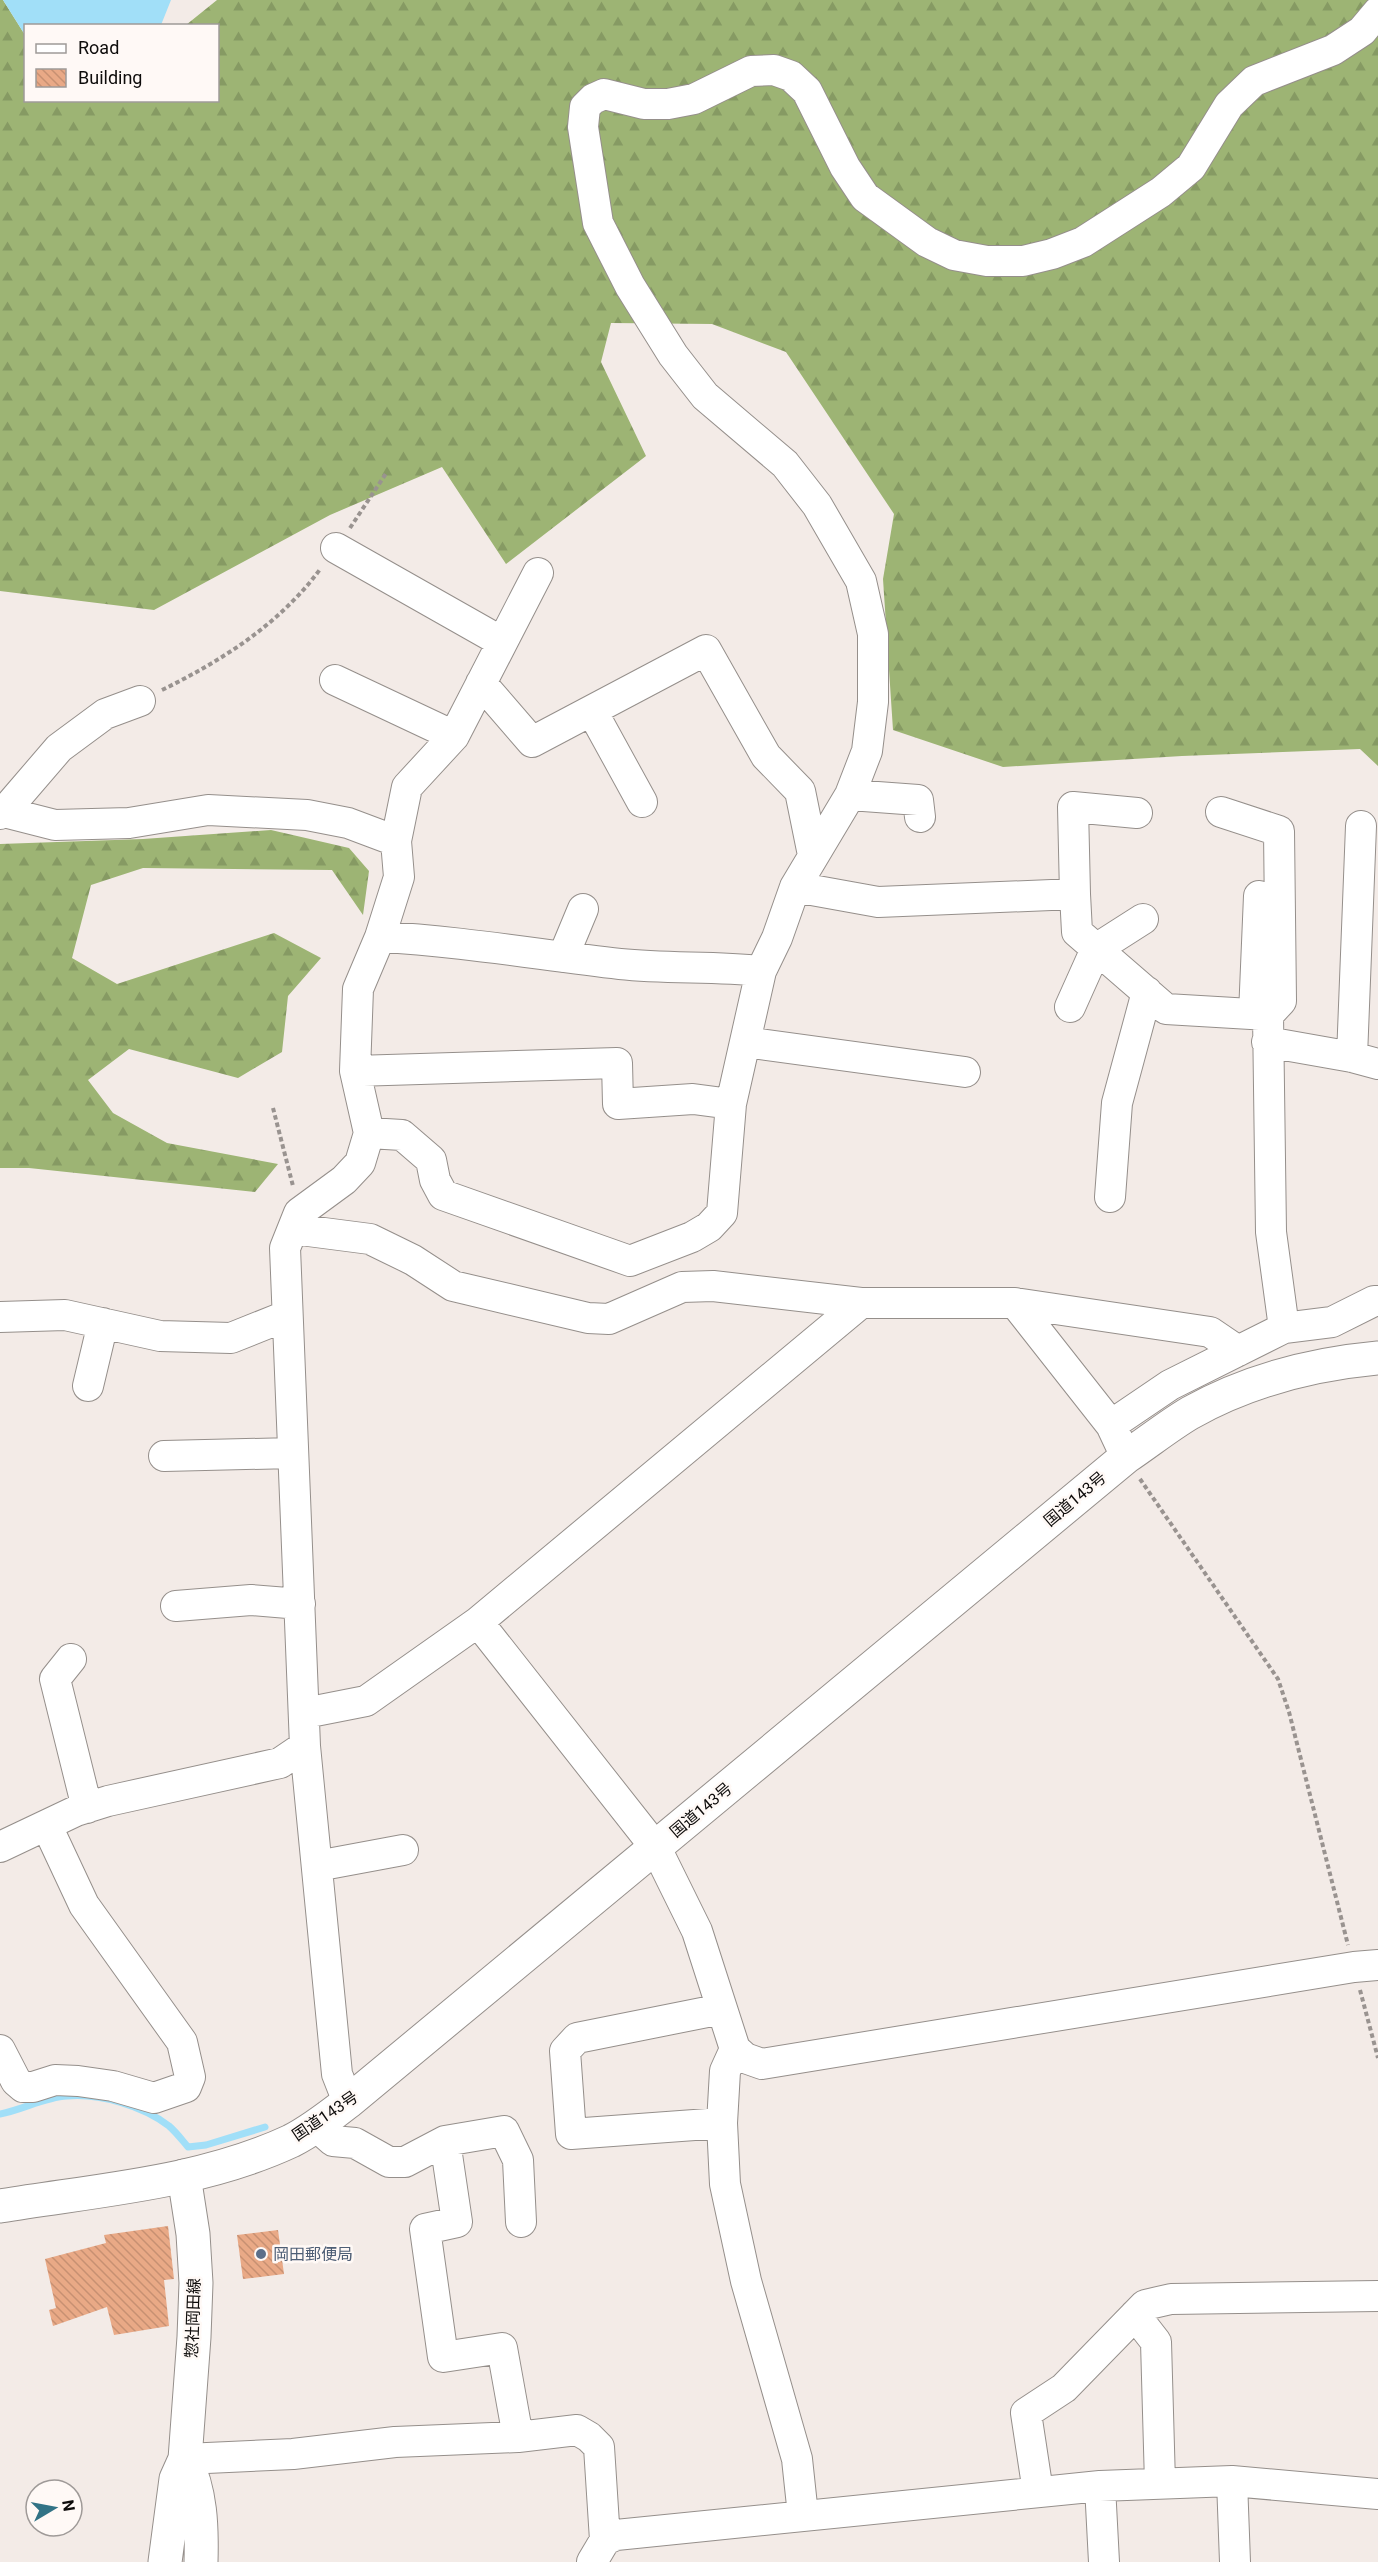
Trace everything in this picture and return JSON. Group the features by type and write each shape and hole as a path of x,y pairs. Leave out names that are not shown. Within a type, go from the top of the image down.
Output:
{"main road":[{"name":"国道143号","path":"0,2206 184,2176 232,2164 293,2140 316,2126 656,1848 1126,1457 1189,1414 1232,1392 1313,1368 1378,1358"},
{"name":"惣社岡田線","path":"165,2562 176,2479 185,2460 194,2337 196,2283 193,2234 184,2176"},
{"name":"惣社岡田線","path":"185,2460 193,2476 197,2494 201,2562"}],"street":[{"path":"369,1132 402,1135 431,1160 435,1180 443,1195 630,1261 692,1237 709,1227 722,1213 731,1104 761,971 777,938 795,887 850,795 867,751 873,702 873,634 861,581 840,542 811,497 784,464 705,396 673,354 630,286 598,223 583,127 585,107 593,99 604,94 644,104 668,105 694,99 752,71 774,70 791,76 807,91 845,167 865,197 927,242 954,255 987,261 1023,261 1052,254 1083,242 1161,192 1191,166 1229,105 1254,81 1333,50 1362,31 1378,12"},
{"path":"336,548 502,642"},
{"path":"348,2102 337,2074 305,1746 285,1248 296,1221 344,1180 360,1163 369,1132 354,1071 358,989 380,938 399,876 396,842 407,787 454,736 538,573"},
{"path":"481,683 532,742 706,650 766,756 800,791 813,855"},
{"path":"335,680 454,736"},
{"path":"140,701 105,714 60,748 2,813 55,825 129,823 208,810 308,815 348,823 396,842"},
{"path":"592,711 642,802"},
{"path":"850,795 918,800 920,817"},
{"path":"1137,813 1074,807 1077,932 1166,1009 1263,1024 1365,1061 1361,826"},
{"path":"1221,812 1279,831 1281,1001 1263,1024"},
{"path":"795,887 878,902 1075,894"},
{"path":"1259,896 1263,1024 1271,1148 1271,1232 1284,1328"},
{"path":"563,957 583,909"},
{"path":"1070,1006 1096,949 1143,919"},
{"path":"380,938 431,940 622,964 761,971"},
{"path":"1110,1197 1117,1103 1147,992"},
{"path":"745,1042 965,1072"},
{"path":"354,1071 617,1063 618,1104 693,1099 731,1104"},
{"path":"296,1221 370,1239 413,1260 453,1286 588,1318 609,1319 682,1287 712,1286 861,1303 1015,1303 1210,1332 1238,1351"},
{"path":"630,1261 638,1306"},
{"path":"1111,1425 1170,1385 1284,1328 1332,1322 1378,1301"},
{"path":"305,1713 366,1701 478,1622 861,1303"},
{"path":"1015,1303 1111,1425 1126,1457"},
{"path":"0,1317 65,1315 160,1336 231,1338 286,1316"},
{"path":"88,1386 103,1323"},
{"path":"164,1455 292,1453"},
{"path":"176,1606 251,1600 300,1604"},
{"path":"478,1622 656,1848 697,1931 735,2049 745,2058 762,2064 1366,1966"},
{"path":"71,1659 56,1679 87,1808"},
{"path":"0,1847 87,1808 280,1763 305,1746"},
{"path":"0,2050 16,2080 23,2087 33,2087 55,2080 78,2081 113,2086 154,2098 186,2087 190,2077 182,2042 84,1905 47,1826"},
{"path":"317,1866 403,1850"},
{"path":"722,2009 577,2038 565,2051 571,2134 722,2123"},
{"path":"735,2049 725,2071 722,2123 725,2184 746,2281 797,2459 803,2515"},
{"path":"316,2126 333,2141 355,2143 389,2162 405,2162 445,2140 504,2132 518,2160 522,2222"},
{"path":"445,2140 457,2222 425,2229 442,2357 502,2348 518,2437"},
{"path":"1038,2492 1026,2413 1064,2388 1145,2305 1171,2299 1378,2296"},
{"path":"1135,2315 1156,2342 1160,2483"},
{"path":"185,2460 293,2454 395,2442 518,2437 577,2430 590,2437 599,2447 598,2551"},
{"path":"598,2551 615,2535 1100,2486 1232,2481 1378,2494"},
{"path":"1232,2481 1235,2562"},
{"path":"1100,2486 1104,2562"}],"path":[{"path":"140,701 186,679 249,641"},
{"path":"273,1108 296,1221"},
{"path":"1126,1457 1278,1679 1366,1966 1378,2058"}],"green space":[{"path":"0,0 3,0 24,33 24,102 219,102 219,24 187,24 217,0 1378,0 1378,766 1360,749 1182,756 1003,767 893,730 883,579 894,514 786,352 712,324 611,323 601,362 646,456 506,564 442,467 330,515 154,610 0,591"},
{"path":"271,830 349,848 369,871 363,915 332,870 143,868 91,885 72,958 117,984 274,933 321,958 288,996 282,1052 238,1078 129,1049 88,1080 113,1113 167,1143 278,1164 255,1192 29,1168 0,1168 0,844 143,839"}],"water":[{"path":"3,0 171,0 161,24 24,24 24,33"}],"building":[{"path":"168,2226 174,2279 164,2280 169,2326 114,2335 107,2307 53,2326 49,2310 56,2308 45,2259 106,2243 104,2235"},
{"name":"岡田郵便局","path":"278,2230 284,2274 243,2279 237,2235"}],"waterway":[{"path":"0,2114 59,2097 80,2096 107,2099 121,2102 159,2119 172,2128 188,2147 206,2145 265,2127"}],"place":[{"name":"岡田郵便局","path":"261,2254"}]}
